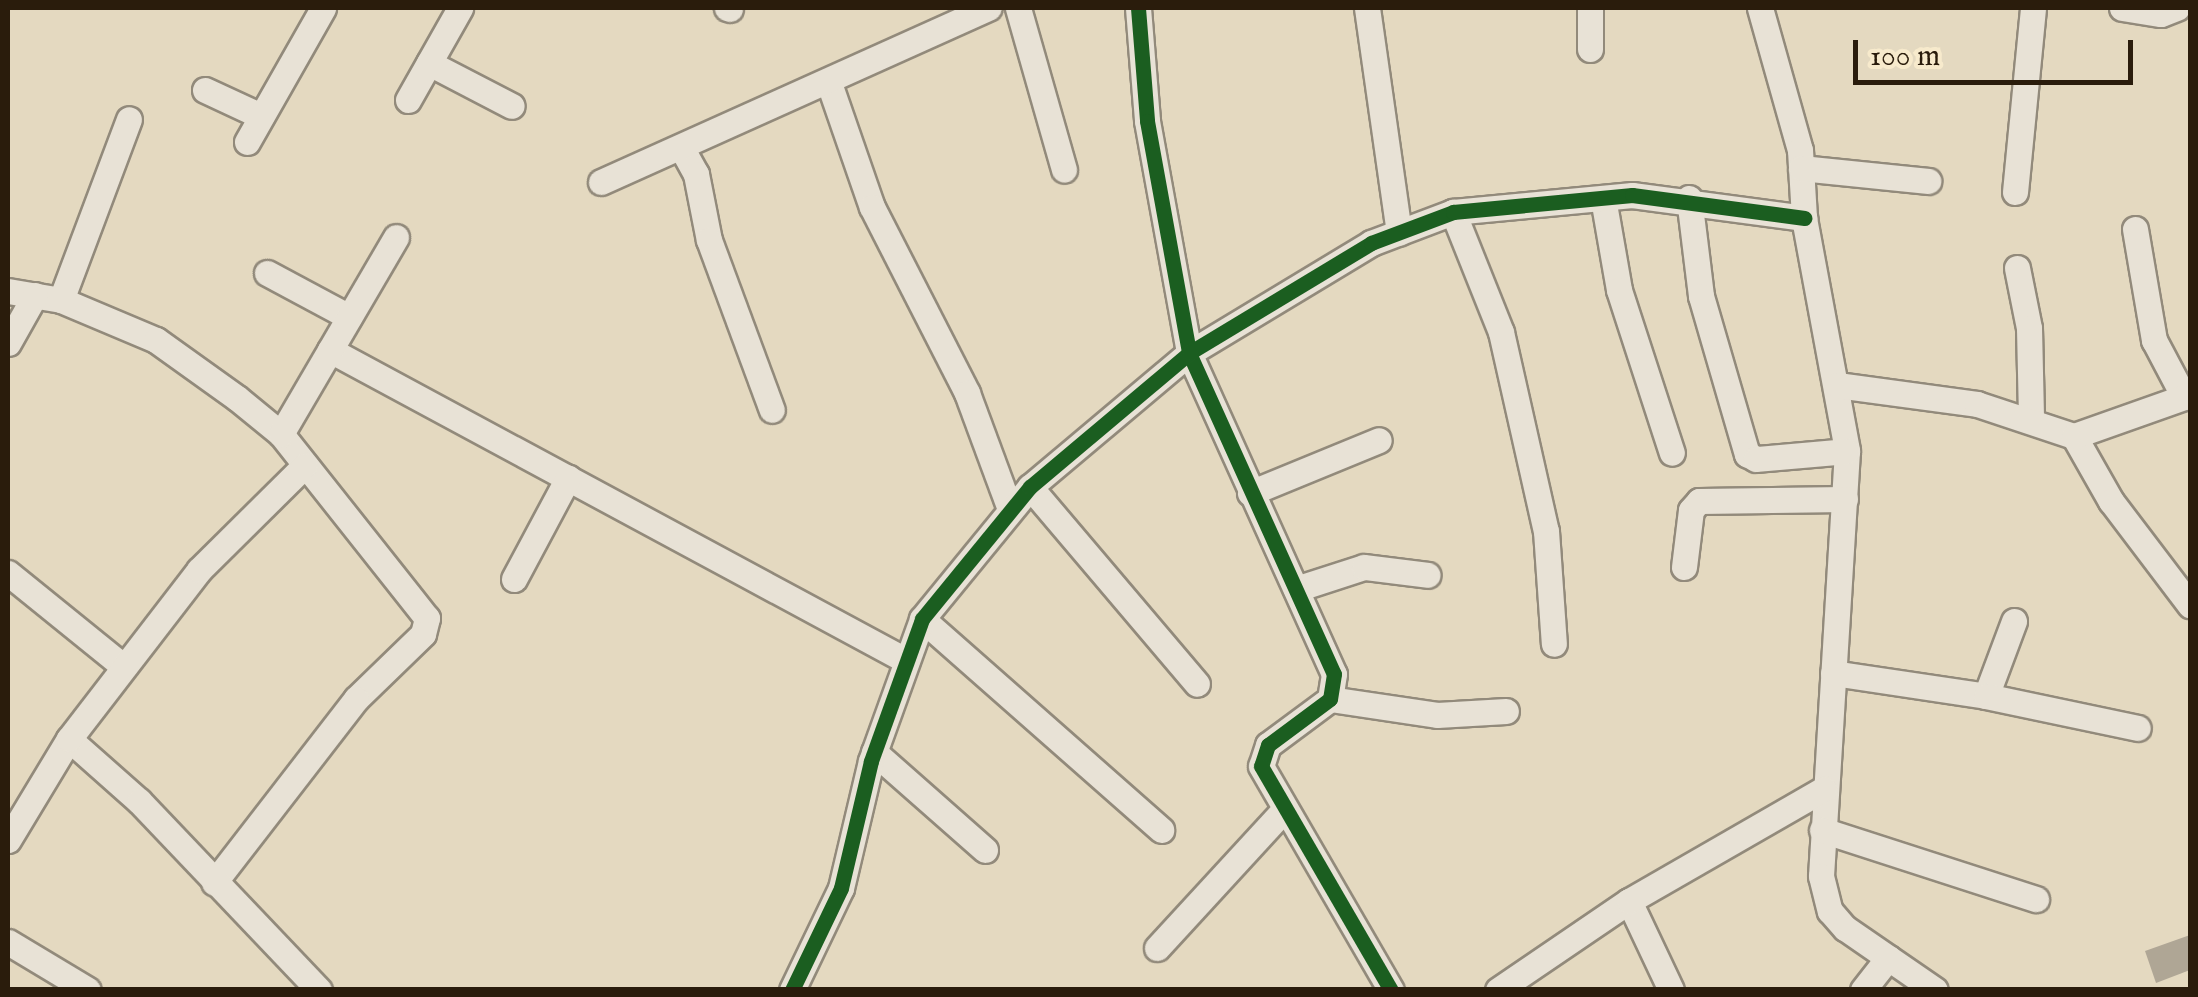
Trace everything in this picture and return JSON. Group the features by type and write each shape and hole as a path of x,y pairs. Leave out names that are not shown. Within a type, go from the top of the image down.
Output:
{"street":[{"path":"247,142 323,8"},
{"path":"408,100 460,8"},
{"path":"602,182 828,83 952,14 989,8"},
{"path":"1018,8 1064,170"},
{"path":"1138,8 1147,122 1189,353 1334,674 1330,699 1268,745 1261,758 1284,810 1390,990"},
{"path":"1367,8 1399,232"},
{"path":"1590,8 1590,49"},
{"path":"1760,8 1786,82 1801,168 1804,218 1847,451 1821,876 1830,912 1934,990"},
{"path":"2014,192 2033,8"},
{"path":"2122,8 2161,14 2177,8"},
{"path":"429,63 512,106"},
{"path":"828,83 872,207 966,393 1010,509"},
{"path":"205,90 261,116"},
{"path":"61,300 129,120"},
{"path":"681,147 696,174 709,240 772,410"},
{"path":"1801,168 1928,180"},
{"path":"799,987 841,888 874,752 922,619 1030,487 1189,353 1399,232 1453,212 1603,198 1689,198 1804,218"},
{"path":"1603,198 1619,290 1672,453"},
{"path":"1689,198 1701,296 1747,454 1847,451"},
{"path":"1453,212 1505,350 1546,532 1554,644"},
{"path":"2074,436 2187,396 2154,340 2135,230"},
{"path":"281,434 396,237"},
{"path":"2017,268 2029,328 2031,418"},
{"path":"267,273 349,317"},
{"path":"8,291 61,300 156,340 281,434 414,599 426,625 356,699 214,883"},
{"path":"8,343 35,296"},
{"path":"330,350 907,661"},
{"path":"1837,384 2031,418 2074,436 2111,501 2190,605"},
{"path":"1250,494 1379,440"},
{"path":"8,840 69,739 199,570 306,465"},
{"path":"514,580 568,478"},
{"path":"1030,487 1196,684"},
{"path":"1684,566 1691,510 1699,501 1845,499"},
{"path":"1296,590 1364,567 1428,576"},
{"path":"8,572 124,667"},
{"path":"922,619 1161,830"},
{"path":"1986,696 2014,621"},
{"path":"1834,673 1986,696 2138,728"},
{"path":"1330,699 1437,716 1506,711"},
{"path":"69,739 139,801 319,990"},
{"path":"874,752 985,850"},
{"path":"1498,990 1629,901 1824,789"},
{"path":"1157,948 1284,810"},
{"path":"1822,830 2036,898"},
{"path":"1629,901 1671,990"},
{"path":"8,942 88,990"},
{"path":"1863,990 1888,958"}],"building":[{"path":"2190,935 2190,970 2156,983 2145,951"}],"cycle path":[{"path":"1138,8 1147,121 1189,353 1334,674 1330,699 1268,745 1261,766 1391,990"},
{"path":"792,990 841,888 871,761 922,619 1030,487 1189,353 1371,243 1453,212 1632,195 1804,218"}]}
